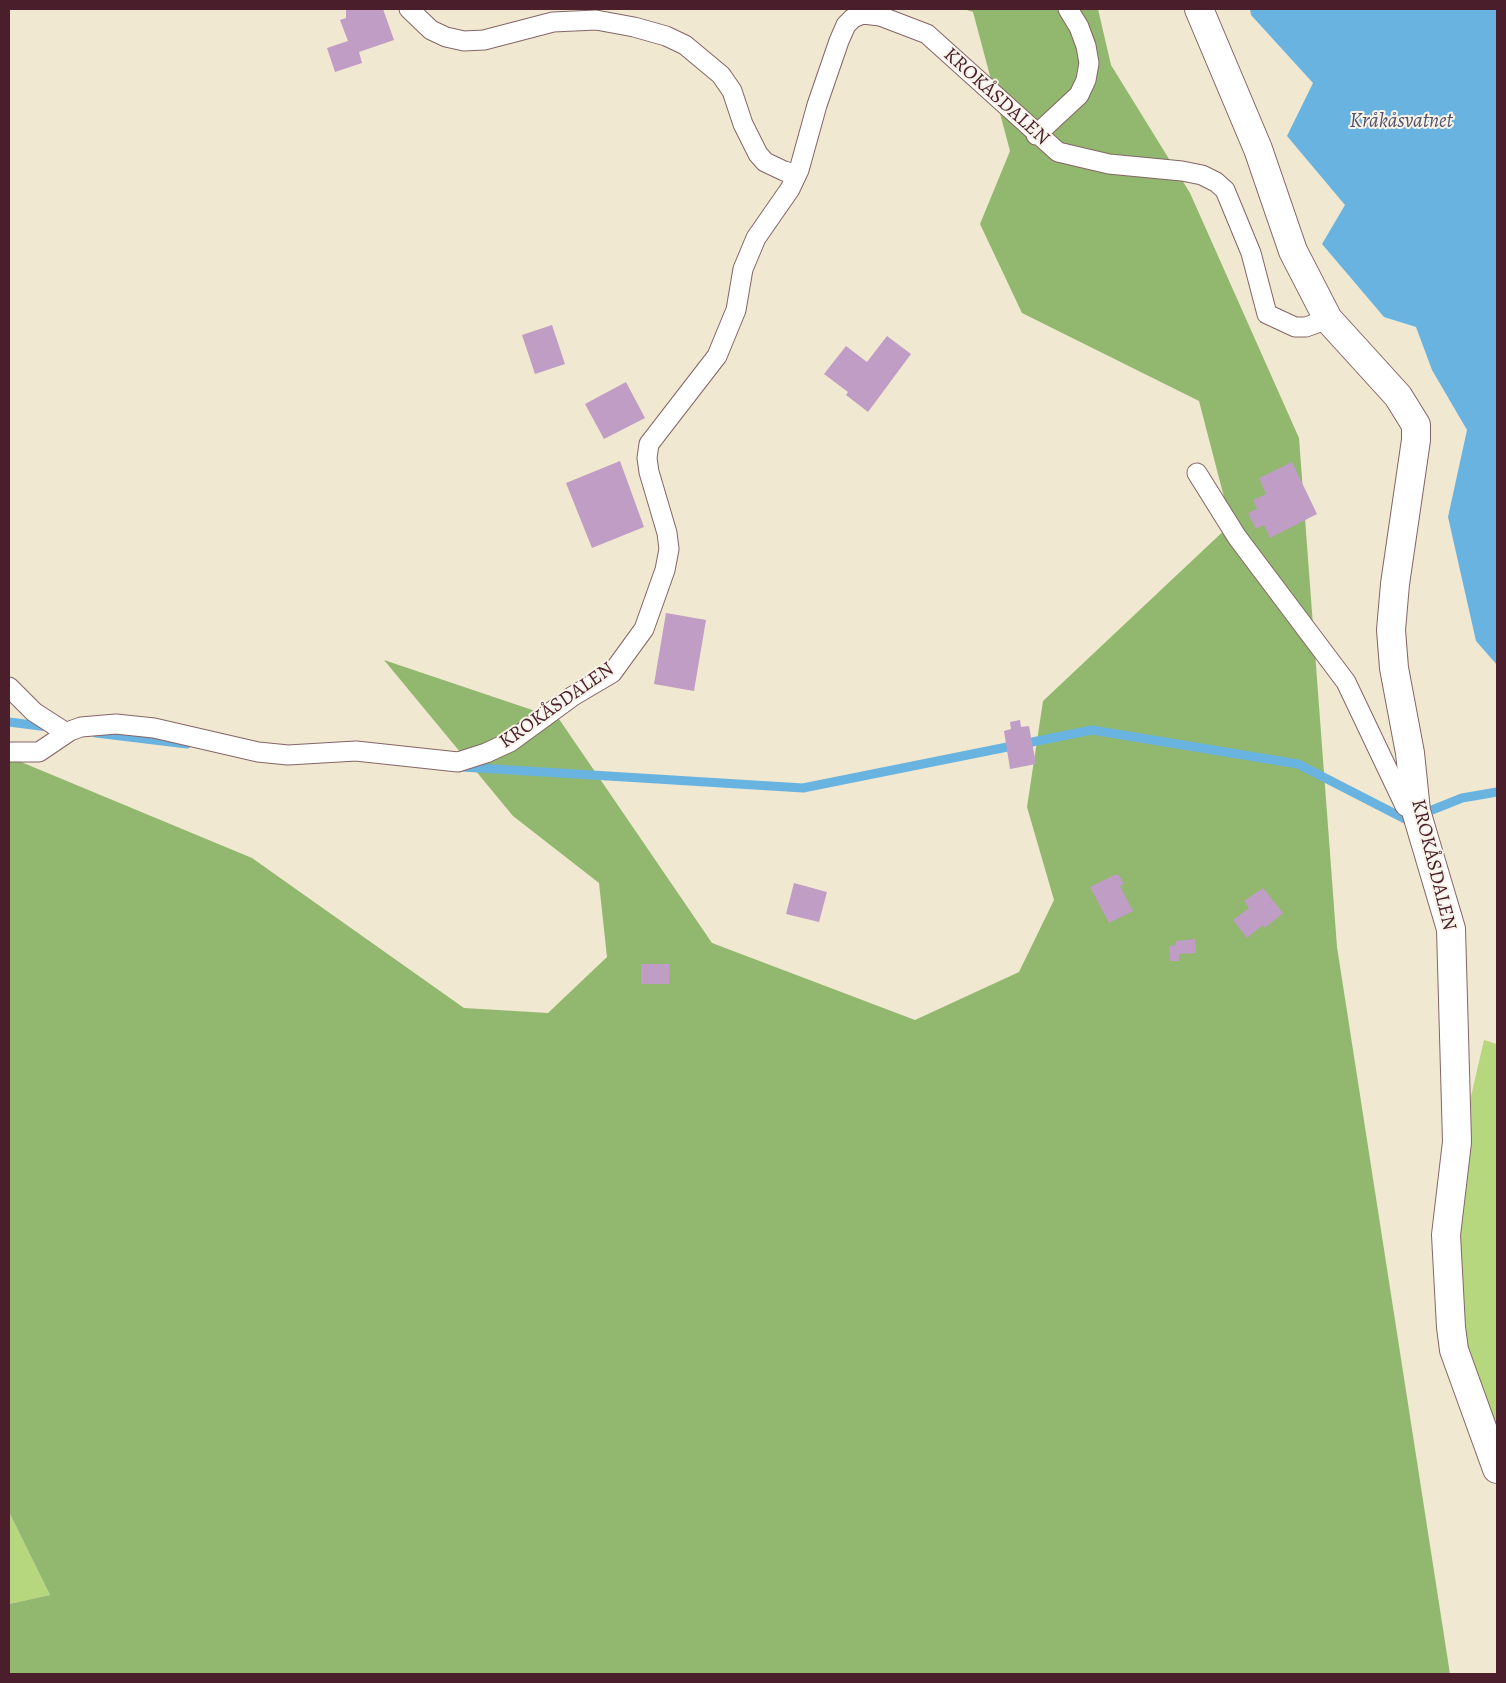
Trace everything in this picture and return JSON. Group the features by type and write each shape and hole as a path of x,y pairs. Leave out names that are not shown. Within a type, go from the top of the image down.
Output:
{"street":[{"name":"KROKÅSDALEN","path":"1200,9 1258,149 1293,251 1328,319 1398,396 1416,426 1416,440 1395,584 1391,630 1394,668 1410,753 1416,811 1451,929 1457,1142 1446,1235 1451,1327 1454,1350 1497,1469"}],"lane":[{"path":"409,9 431,30 446,37 464,41 484,40 553,22 596,20 634,27 666,36 685,45 721,75 732,91 743,124 758,154 765,162 784,172 791,173 799,170"},
{"path":"1036,135 1078,95 1086,80 1089,63 1086,46 1079,27 1068,9"},
{"name":"KROKÅSDALEN","path":"9,752 39,752 70,731 80,727 116,724 154,728 258,752 288,755 356,751 458,762 486,753 510,742 573,696 612,674 644,630 665,570 669,550 667,532 649,472 647,458 649,444 717,356 736,310 743,269 756,238 790,189 799,170 839,41 846,25 853,18 862,14 880,16 927,34 972,73 1036,135 1058,152 1109,164 1182,171 1216,182 1225,190 1251,253 1267,314 1295,327 1306,327 1328,319"},
{"path":"1197,473 1237,537 1346,682 1405,806 1416,811"},
{"path":"9,687 34,712 65,732 70,731"}],"green space":[{"path":"964,9 1098,9 1111,65 1190,193 1299,438 1337,947 1450,1674 9,1674 9,1604 50,1595 9,1512 9,757 252,858 464,1008 548,1013 607,957 599,883 513,816 384,660 559,719 712,943 915,1020 1019,972 1054,900 1027,807 1043,701 1231,524 1199,401 1022,313 980,224 1010,151 973,12"},
{"path":"1484,1040 1497,1044 1497,1430 1478,1403 1440,1230"},
{"path":"9,1512 50,1595 9,1604"}],"water":[{"name":"Kråkåsvatnet","path":"1250,9 1497,9 1497,665 1476,641 1448,517 1467,430 1432,370 1416,327 1384,317 1322,244 1345,205 1287,136 1313,83 1251,15"}],"building":[{"path":"346,9 383,9 394,40 359,52 362,63 335,72 327,48 348,41 340,20 346,18"},
{"path":"552,325 565,364 535,374 522,335"},
{"path":"887,336 911,354 868,412 846,395 848,392 824,374 846,346 867,362"},
{"path":"626,382 645,418 604,439 585,404"},
{"path":"620,461 644,527 592,548 566,483"},
{"path":"1292,462 1317,514 1270,538 1264,525 1256,529 1248,513 1257,509 1253,500 1266,494 1259,478"},
{"path":"666,613 706,620 694,691 654,684"},
{"path":"1020,720 1021,727 1029,726 1036,764 1010,769 1004,731 1011,729 1010,722"},
{"path":"1114,875 1119,875 1124,884 1120,886 1133,911 1109,923 1090,887"},
{"path":"794,883 827,892 819,922 786,914"},
{"path":"1263,888 1283,913 1265,928 1263,925 1247,938 1233,920 1249,908 1244,901"},
{"path":"1195,939 1196,953 1179,954 1179,961 1170,961 1169,946 1176,945 1176,941"},
{"path":"641,964 670,964 669,984 641,984"}],"waterway":[{"path":"9,722 48,727"},
{"path":"462,767 803,788 1092,730 1298,764 1407,820 1462,798 1497,792"},
{"path":"96,733 187,744"}]}
